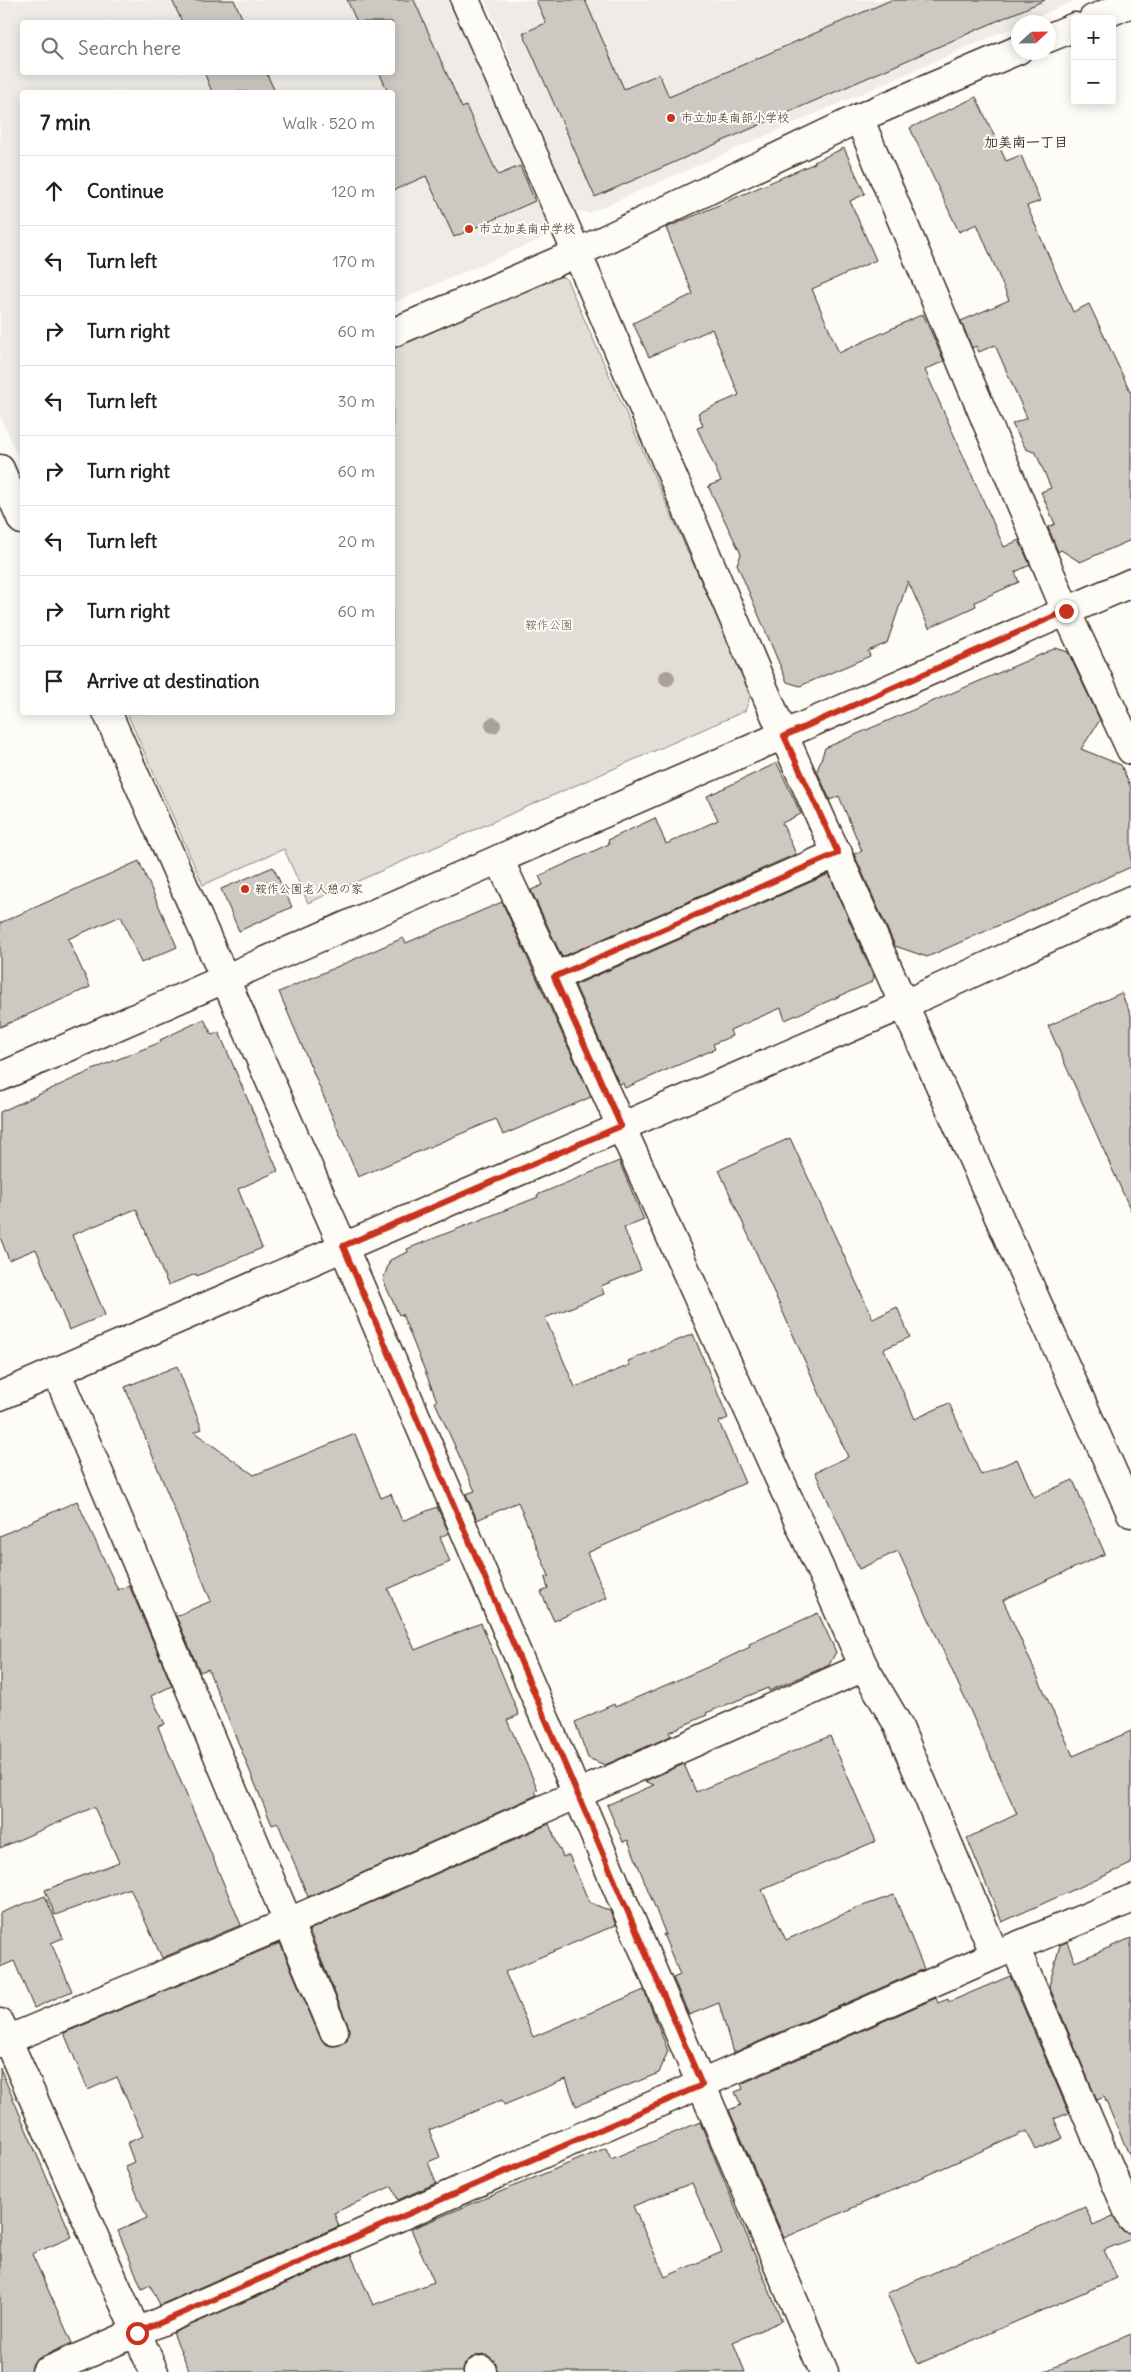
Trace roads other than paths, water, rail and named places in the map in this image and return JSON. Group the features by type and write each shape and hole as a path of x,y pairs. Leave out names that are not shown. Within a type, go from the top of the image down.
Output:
{"street":[{"path":"465,0 577,253 784,736 838,853 1131,1513"},
{"path":"1102,15 1131,3"},
{"path":"1056,35 1071,29"},
{"path":"395,331 577,253 859,118 1011,53"},
{"path":"859,118 1066,611 1131,750"},
{"path":"0,469 14,502"},
{"path":"0,1077 1131,583"},
{"path":"108,715 343,1246 824,2372"},
{"path":"554,977 838,853"},
{"path":"499,859 554,977 864,1667 896,1723 1131,2218"},
{"path":"0,1396 905,1004 1131,900"},
{"path":"56,1371 334,2031"},
{"path":"154,2372 2,2035 288,1923 578,1796 864,1667"},
{"path":"46,2372 1005,1951 1131,1899"}],"place":[{"name":"市立加美南部小学校","path":"671,118"},
{"name":"市立加美南中学校","path":"469,229"},
{"name":"鞍作公園老人憩の家","path":"245,889"}],"district":[{"name":"加美南一丁目","path":"1026,142"}],"park label":[{"name":"鞍作公園","path":"549,625"}]}
